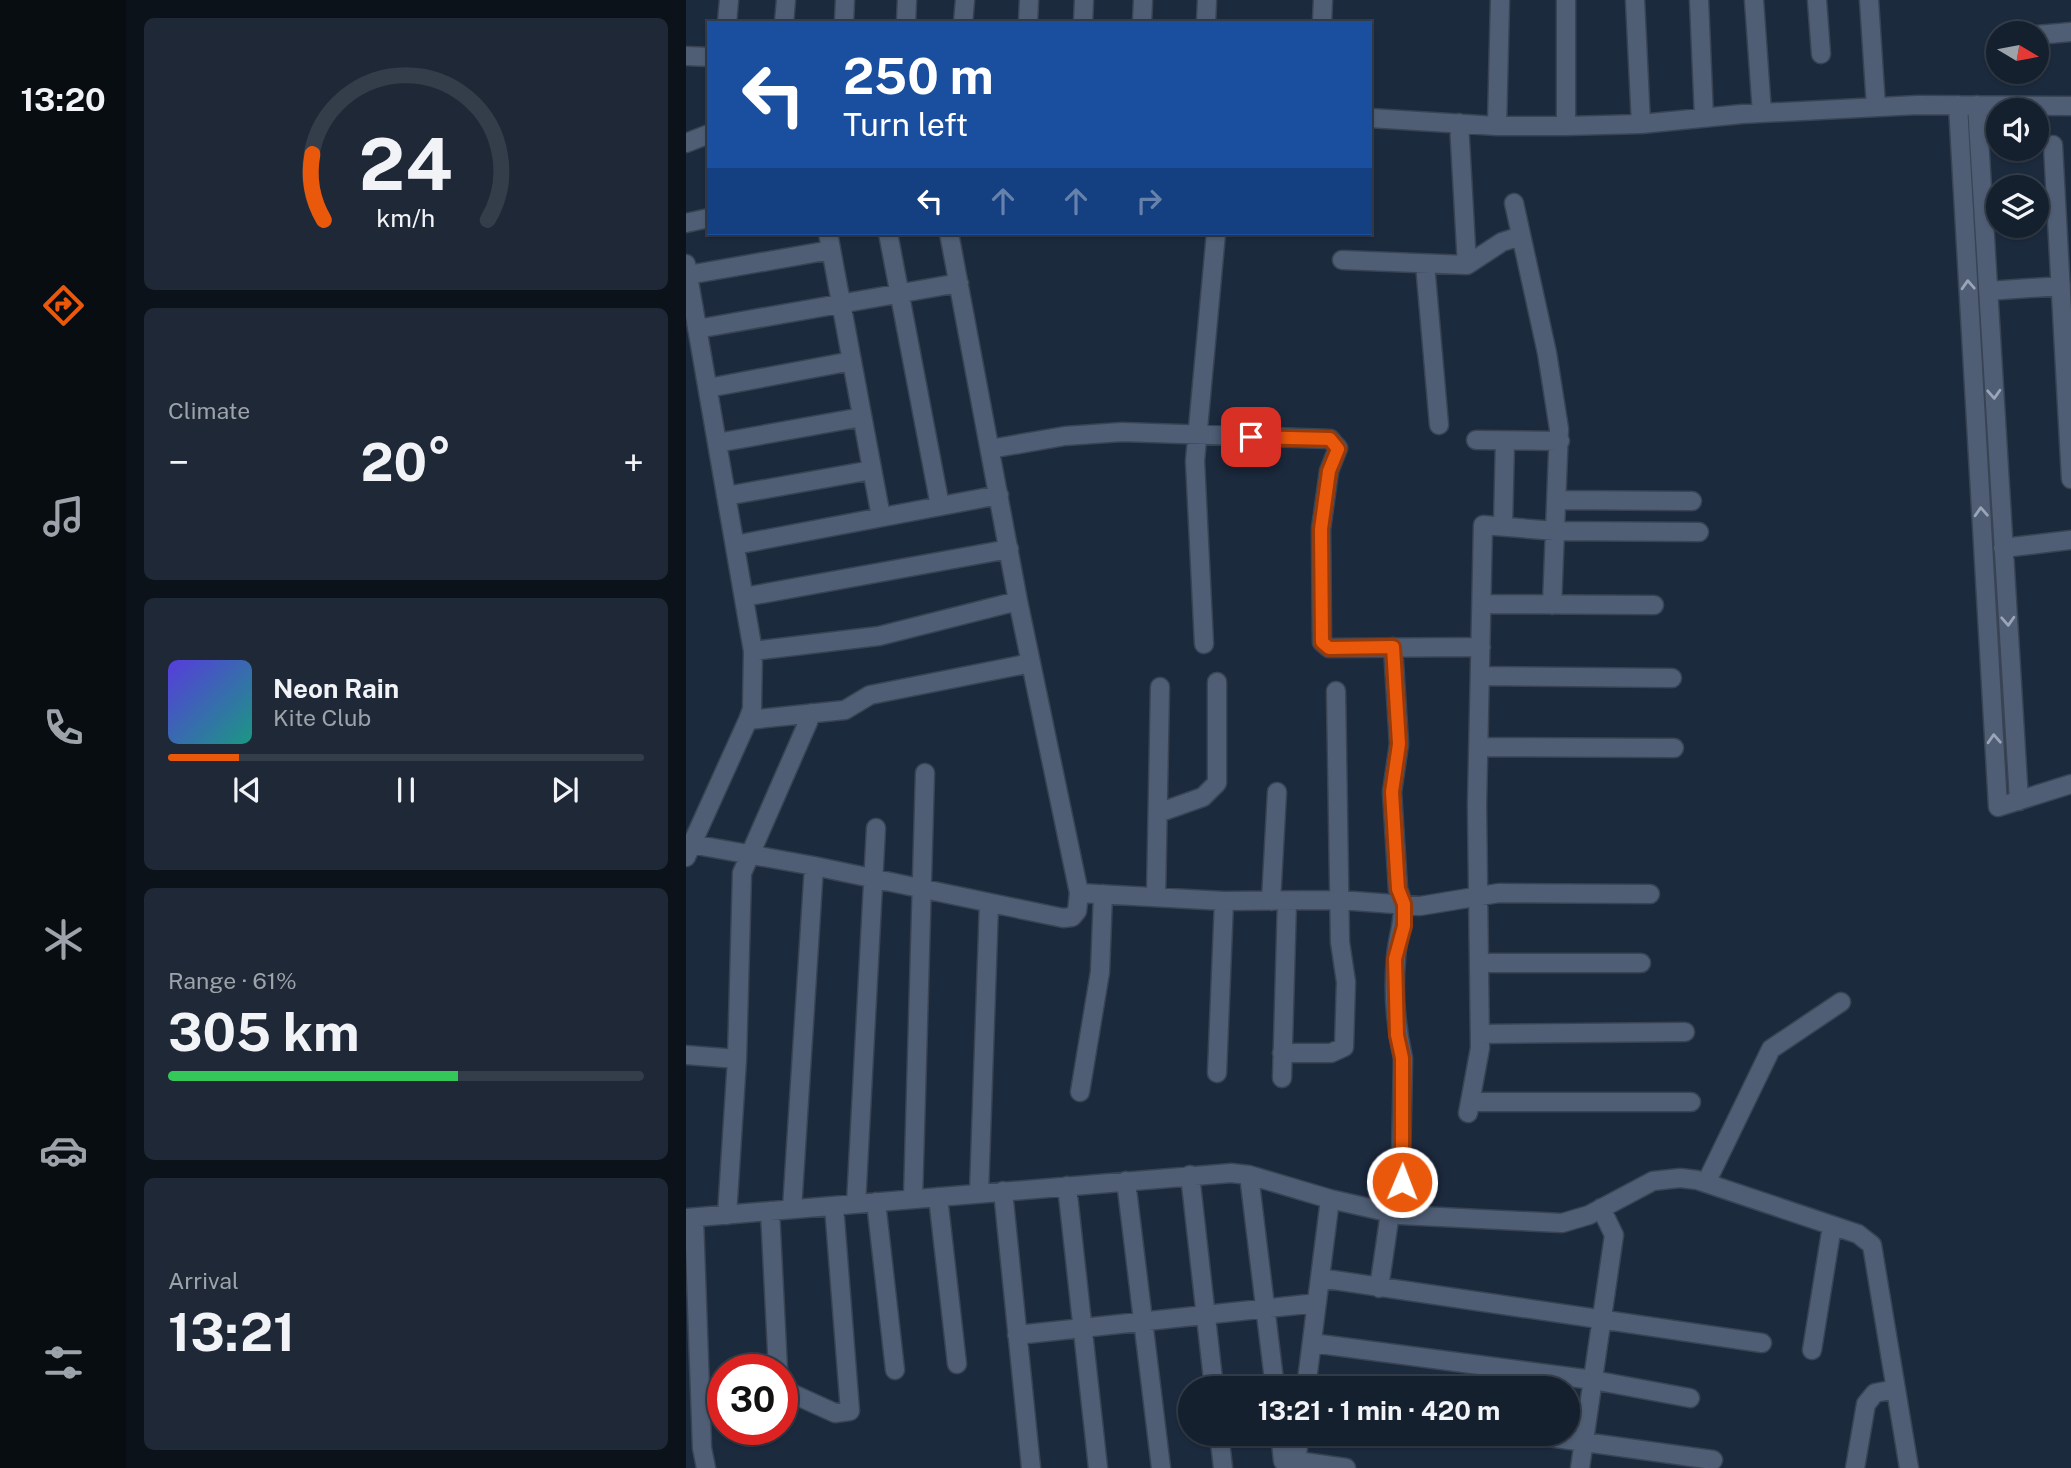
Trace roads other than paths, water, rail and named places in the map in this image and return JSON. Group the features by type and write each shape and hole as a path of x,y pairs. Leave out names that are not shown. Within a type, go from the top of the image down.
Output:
{"street":[{"path":"727,21 729,0"},
{"path":"784,21 786,0"},
{"path":"844,21 845,0"},
{"path":"906,21 907,0"},
{"path":"963,21 965,0"},
{"path":"1028,21 1029,0"},
{"path":"1083,21 1084,0"},
{"path":"1142,21 1143,0"},
{"path":"1206,21 1207,0"},
{"path":"1322,21 1323,0"},
{"path":"1497,126 1500,0"},
{"path":"1566,0 1566,126"},
{"path":"1635,0 1641,124"},
{"path":"1699,0 1704,118"},
{"path":"1755,0 1762,113"},
{"path":"1818,0 1821,54"},
{"path":"1869,0 1876,107"},
{"path":"2049,34 2071,32"},
{"path":"686,56 707,57"},
{"path":"1958,105 1998,807 2071,784"},
{"path":"1977,105 2018,801"},
{"path":"1372,117 1497,126 1566,126 1641,124 1762,113 1876,107 2071,106"},
{"path":"1459,123 1467,265"},
{"path":"686,143 707,135"},
{"path":"2053,145 2063,190 2071,479"},
{"path":"1514,203 1547,353 1560,442 1552,605"},
{"path":"686,223 707,218"},
{"path":"888,235 940,506"},
{"path":"881,517 829,241 687,269 753,652 752,709 687,848 750,854 1063,918 1072,917 1077,911 1079,893 1018,601 949,235"},
{"path":"1204,644 1195,461 1216,235"},
{"path":"1342,260 1467,265 1509,238 1521,236"},
{"path":"1425,264 1439,425"},
{"path":"1988,291 2064,275"},
{"path":"697,329 959,283"},
{"path":"1973,361 1992,360"},
{"path":"708,388 852,361"},
{"path":"717,443 862,417"},
{"path":"989,449 1091,434 1330,439 1338,449 1329,471 1321,529 1322,642 1329,648 1481,647"},
{"path":"1476,440 1560,442"},
{"path":"1503,526 1506,441"},
{"path":"726,496 872,470"},
{"path":"735,545 999,495"},
{"path":"1557,500 1692,501"},
{"path":"1691,1102 1469,1107 1480,1034 1479,747 1483,525 1555,531 1699,531"},
{"path":"2004,548 2071,540"},
{"path":"744,597 1009,549"},
{"path":"1985,569 2004,566"},
{"path":"753,652 879,636 1018,601"},
{"path":"1482,604 1654,605"},
{"path":"1379,1288 1395,1214 1402,1058 1397,1035 1395,959 1404,926 1404,904 1398,889 1392,792 1399,744 1393,647"},
{"path":"748,719 845,710 870,695 1031,663"},
{"path":"1480,676 1672,678"},
{"path":"1158,813 1203,797 1217,783 1217,681"},
{"path":"1156,897 1160,687"},
{"path":"1282,1053 1331,1053 1340,1052 1344,1047 1346,982 1340,942 1336,691"},
{"path":"727,1215 737,1059 742,873 812,713"},
{"path":"1479,747 1674,748"},
{"path":"913,1199 924,889 925,773"},
{"path":"1277,792 1282,1078"},
{"path":"856,1204 876,828"},
{"path":"792,1209 814,866"},
{"path":"1079,893 1224,901 1340,900 1433,905 1499,892 1650,894"},
{"path":"1080,1092 1100,972 1103,894"},
{"path":"1217,1073 1224,901"},
{"path":"979,1193 989,903"},
{"path":"1479,963 1641,963"},
{"path":"1706,1183 1771,1049 1841,1002"},
{"path":"1480,1034 1685,1032"},
{"path":"686,1055 737,1059"},
{"path":"1190,1175 1213,1376"},
{"path":"706,1468 694,1448 701,1401 693,1371 690,1218 1190,1175 1249,1175 1330,1199 1395,1214 1562,1223 1574,1222 1653,1181 1680,1178 1706,1183 1866,1237 1872,1245 1909,1468"},
{"path":"1249,1175 1274,1376"},
{"path":"1126,1181 1161,1468"},
{"path":"1067,1186 1098,1468"},
{"path":"1003,1191 1031,1468"},
{"path":"938,1197 957,1364"},
{"path":"1307,1376 1330,1199"},
{"path":"876,1202 895,1370"},
{"path":"798,1396 835,1413 850,1411 834,1206"},
{"path":"1580,1468 1614,1236 1601,1209"},
{"path":"770,1211 777,1354"},
{"path":"1812,1350 1832,1226"},
{"path":"1320,1278 1762,1343"},
{"path":"1017,1335 1317,1303"},
{"path":"1311,1343 1592,1380 1690,1398"},
{"path":"1855,1468 1866,1404 1875,1393 1896,1389"},
{"path":"701,1401 707,1400"},
{"path":"1580,1441 1713,1460"},
{"path":"1220,1446 1223,1468"},
{"path":"1281,1446 1283,1461 1294,1466 1346,1468"},
{"path":"1294,1466 1298,1446"}]}
